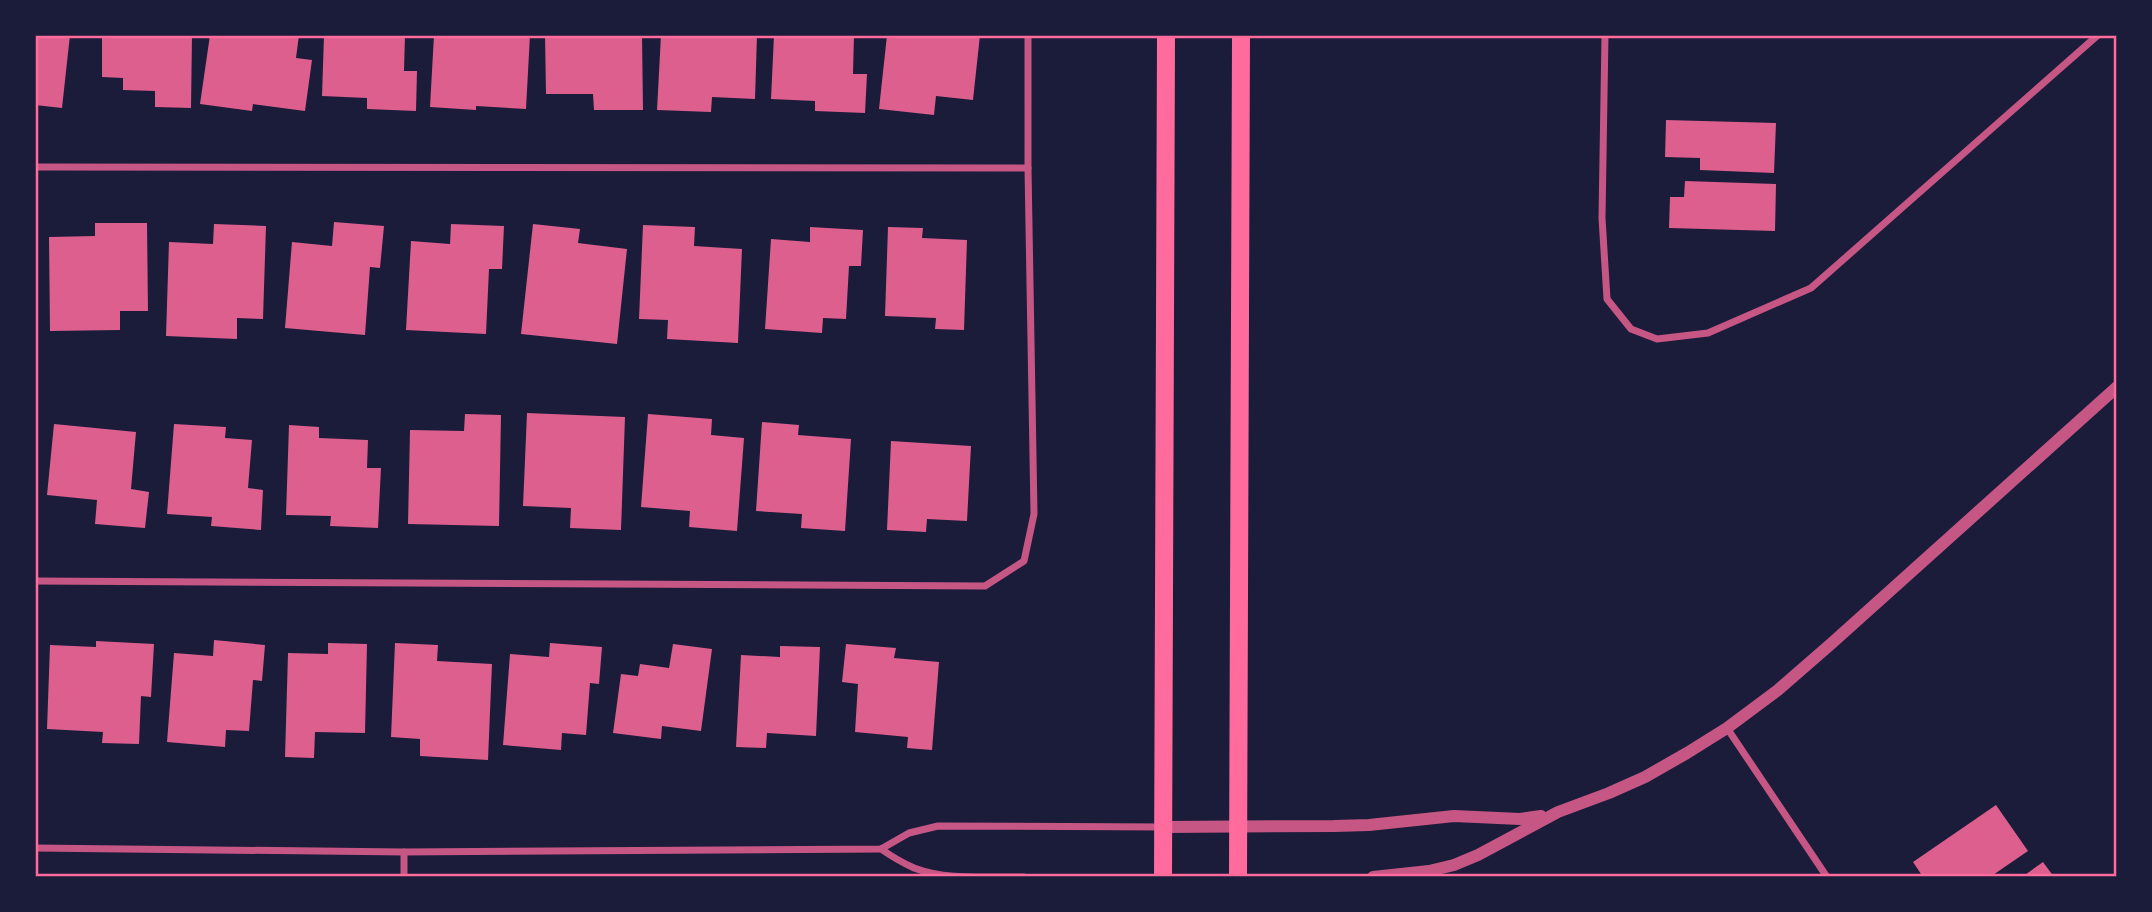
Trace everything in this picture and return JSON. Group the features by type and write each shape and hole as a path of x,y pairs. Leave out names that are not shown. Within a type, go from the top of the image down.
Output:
{"main road":[{"path":"1163,877 1166,35"},
{"path":"1237,877 1241,35"}],"street":[{"path":"35,581 985,586 1024,561 1034,514 1027,168 1028,35"},
{"path":"1605,35 1602,218 1607,299 1631,329 1657,339 1708,333 1811,288 2098,35"},
{"path":"35,167 1027,168"},
{"path":"35,848 404,852 881,849 918,830 938,826 1238,827 1369,825 1454,816 1538,817 1609,793 1645,777 1727,728 1778,690 1832,643 2117,387"},
{"path":"1727,728 1827,877"},
{"path":"1373,877 1429,871 1454,865 1558,812"},
{"path":"881,849 913,868 949,876 1024,877"},
{"path":"404,852 404,877"}],"building":[{"path":"35,35 70,35 62,108 35,105"},
{"path":"102,35 192,35 191,108 155,107 155,91 123,90 123,78 102,77"},
{"path":"210,35 299,35 296,58 312,60 305,111 253,104 252,111 200,104"},
{"path":"324,35 405,35 404,71 417,71 416,111 367,109 367,98 322,96"},
{"path":"434,35 530,35 526,109 430,107"},
{"path":"545,35 642,35 643,110 594,110 593,94 546,94"},
{"path":"661,35 757,35 755,99 712,97 711,112 657,110"},
{"path":"774,35 854,35 853,74 867,74 865,113 815,111 815,101 771,99"},
{"path":"887,35 980,35 973,100 936,96 934,115 879,109"},
{"path":"1666,120 1776,123 1774,173 1700,170 1700,158 1665,157"},
{"path":"1685,181 1776,184 1775,231 1669,228 1670,197 1684,197"},
{"path":"334,222 384,226 380,268 370,267 365,335 285,328 292,242 332,246"},
{"path":"95,223 147,223 148,311 120,311 120,330 50,331 49,237 95,236"},
{"path":"214,224 266,226 263,319 237,318 237,339 166,336 169,242 213,244"},
{"path":"451,224 504,226 502,269 489,269 486,334 406,330 411,241 450,244"},
{"path":"533,224 580,229 578,243 627,249 617,344 521,334"},
{"path":"643,225 695,227 694,246 742,249 738,343 667,339 668,320 639,319"},
{"path":"810,227 863,230 861,266 849,266 846,319 823,318 822,333 765,329 771,239 810,242"},
{"path":"888,227 923,228 922,238 967,240 964,330 935,329 936,318 885,316"},
{"path":"527,413 625,417 621,530 570,528 571,508 523,506"},
{"path":"465,414 501,415 499,526 408,524 410,430 464,431"},
{"path":"648,414 712,419 711,435 744,438 737,531 689,527 690,511 641,507"},
{"path":"762,422 799,425 798,435 851,439 845,531 801,528 802,514 756,511"},
{"path":"54,424 136,432 131,489 149,492 145,528 95,524 97,500 47,495"},
{"path":"174,424 226,427 225,438 252,440 248,488 263,490 261,530 211,526 212,517 167,514"},
{"path":"289,425 319,427 319,438 368,440 367,468 381,468 378,528 330,526 331,516 286,515"},
{"path":"891,441 971,446 967,521 927,519 926,532 887,530"},
{"path":"214,640 265,645 262,681 253,680 249,731 226,730 225,747 167,742 174,653 213,656"},
{"path":"96,641 154,644 151,697 141,696 139,744 102,743 103,732 47,729 50,645 96,647"},
{"path":"328,643 367,644 365,733 315,732 314,758 285,757 288,653 328,654"},
{"path":"395,643 438,645 437,661 492,664 488,760 420,756 420,739 391,737"},
{"path":"550,643 602,647 599,684 590,683 586,735 562,733 561,750 503,745 510,654 549,657"},
{"path":"673,644 712,649 701,731 662,726 661,739 613,733 621,674 638,676 640,664 669,668"},
{"path":"846,644 896,648 894,658 939,662 932,750 907,748 908,737 855,732 858,684 842,682"},
{"path":"780,646 820,647 816,736 767,733 766,748 736,747 741,655 780,657"},
{"path":"1996,805 2028,851 1990,877 1923,877 1913,862"},
{"path":"2043,862 2054,877 2022,877"}]}
